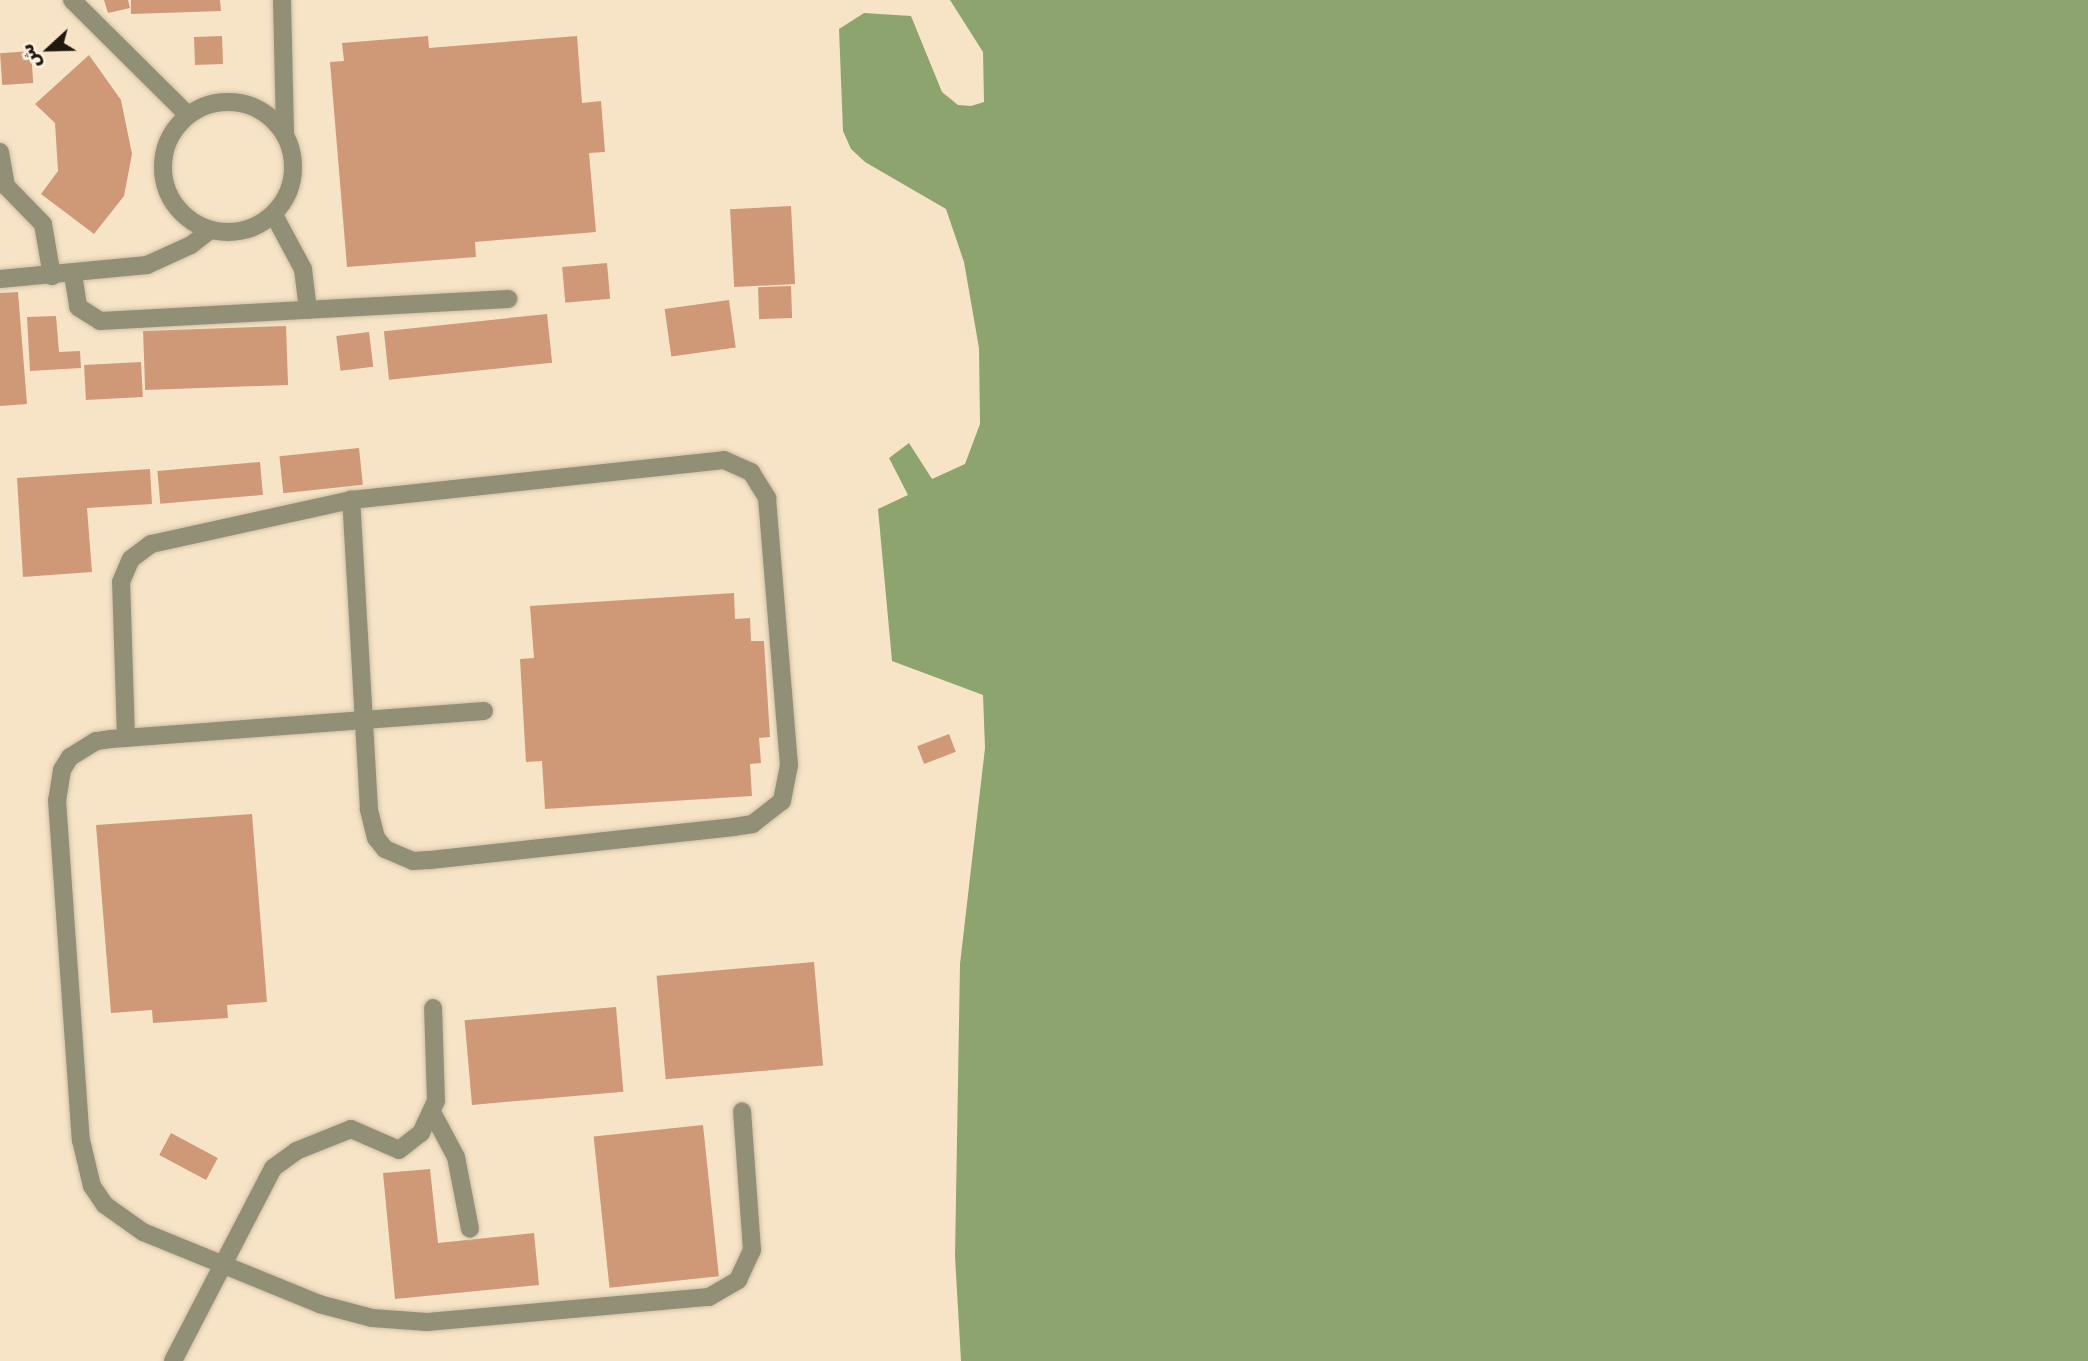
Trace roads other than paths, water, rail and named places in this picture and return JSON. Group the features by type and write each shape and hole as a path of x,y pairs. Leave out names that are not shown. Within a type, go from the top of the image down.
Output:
{"lane":[{"path":"72,0 188,115"},
{"path":"282,0 285,133 293,155 293,176 287,198 274,215 255,228 233,233 210,230 191,222 167,189 166,148 188,115 229,101 251,106 271,116 285,133"},
{"path":"0,152 6,186 43,224 52,276"},
{"path":"274,215 299,259 308,310"},
{"path":"0,279 147,265 191,245 210,230"},
{"path":"73,274 78,307 100,321 508,299"},
{"path":"126,738 119,594 131,559 163,541 351,500 724,460 745,468 761,484 767,498 788,783 782,801 753,824 413,861 385,849 370,824 351,500"},
{"path":"484,711 126,738 82,747 62,770 57,784 84,1163 105,1205 122,1221 319,1304 400,1321 709,1297 738,1280 752,1250 741,1111"},
{"path":"173,1361 264,1179 283,1159 351,1129 399,1150 414,1142 433,1114 437,1088 433,1008"},
{"path":"433,1114 460,1168 471,1229"}]}
